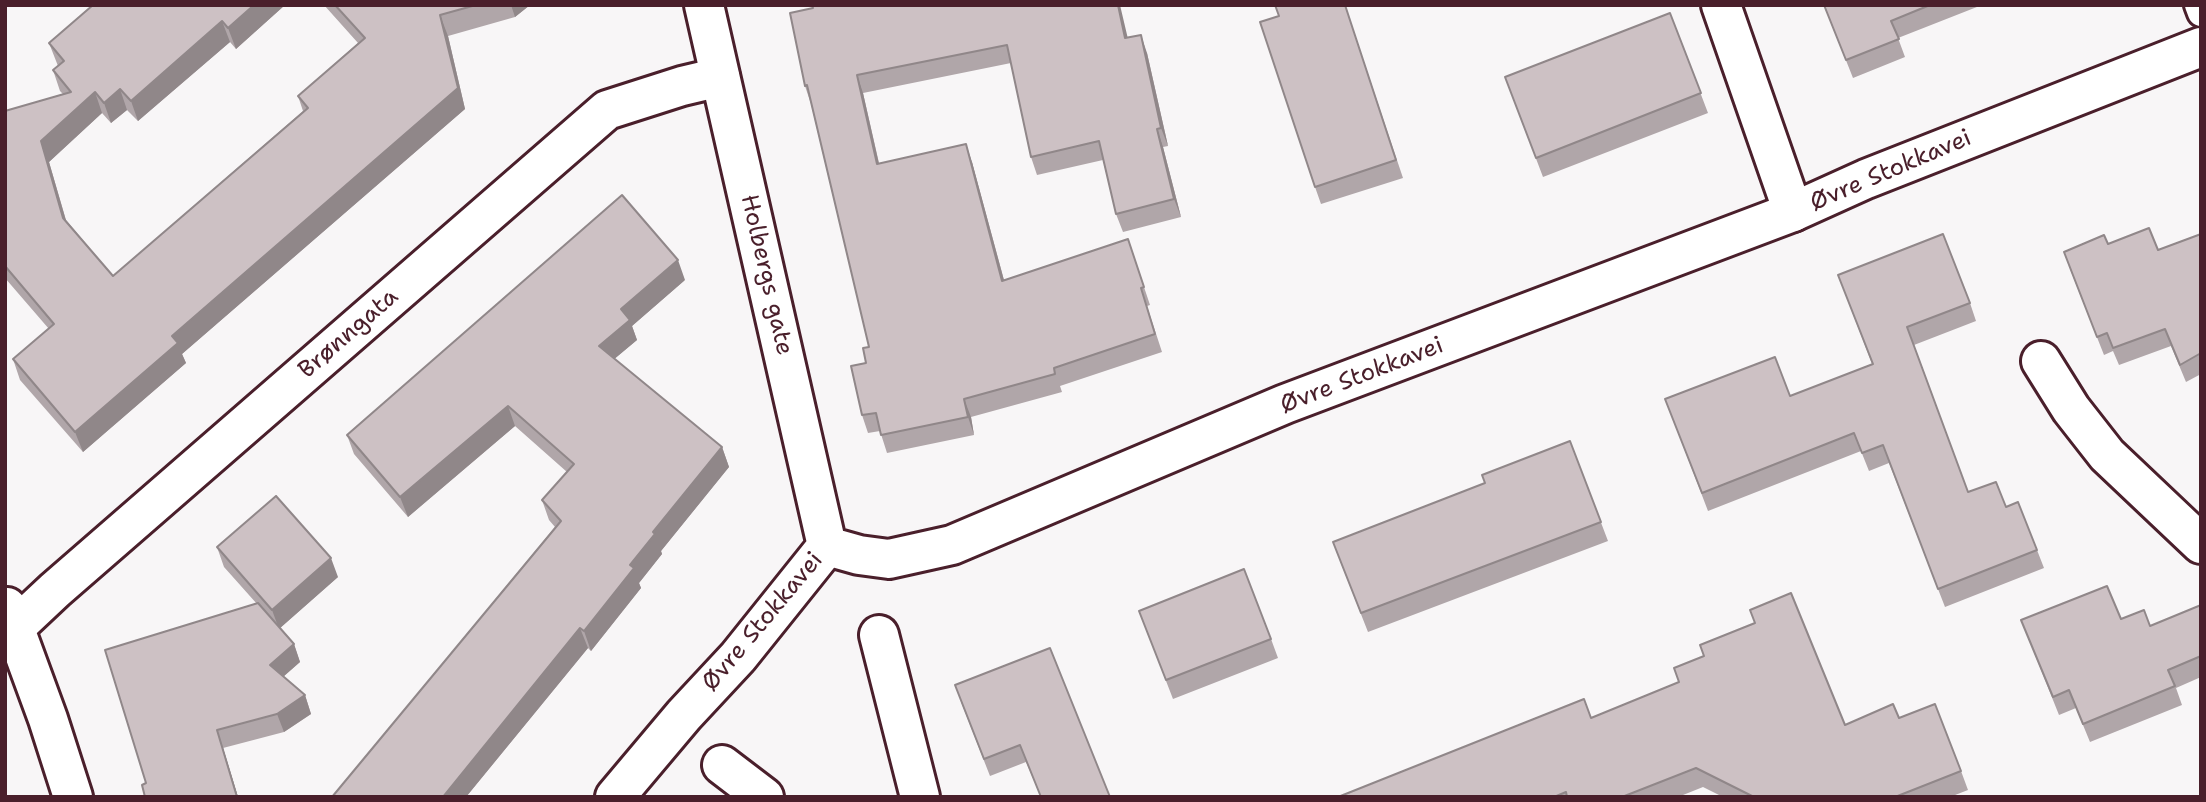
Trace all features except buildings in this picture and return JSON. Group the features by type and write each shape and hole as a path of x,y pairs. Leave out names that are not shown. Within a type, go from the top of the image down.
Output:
{"main road":[{"name":"Holbergs gate","path":"704,5 827,546"},
{"path":"1721,5 1793,212"},
{"name":"Øvre Stokkavei","path":"615,797 684,715 738,657 827,546 859,555 889,559 952,545 1285,404 1793,212 1866,178 2201,47"},
{"name":"Brønngata","path":"8,623 55,590 607,110 720,77"},
{"path":"2041,361 2071,410 2107,455 2201,544"},
{"path":"8,623 48,719 73,797"},
{"path":"879,635 920,797"},
{"path":"722,765 764,797"}],"lane":[{"path":"2198,5 2201,13"}]}
